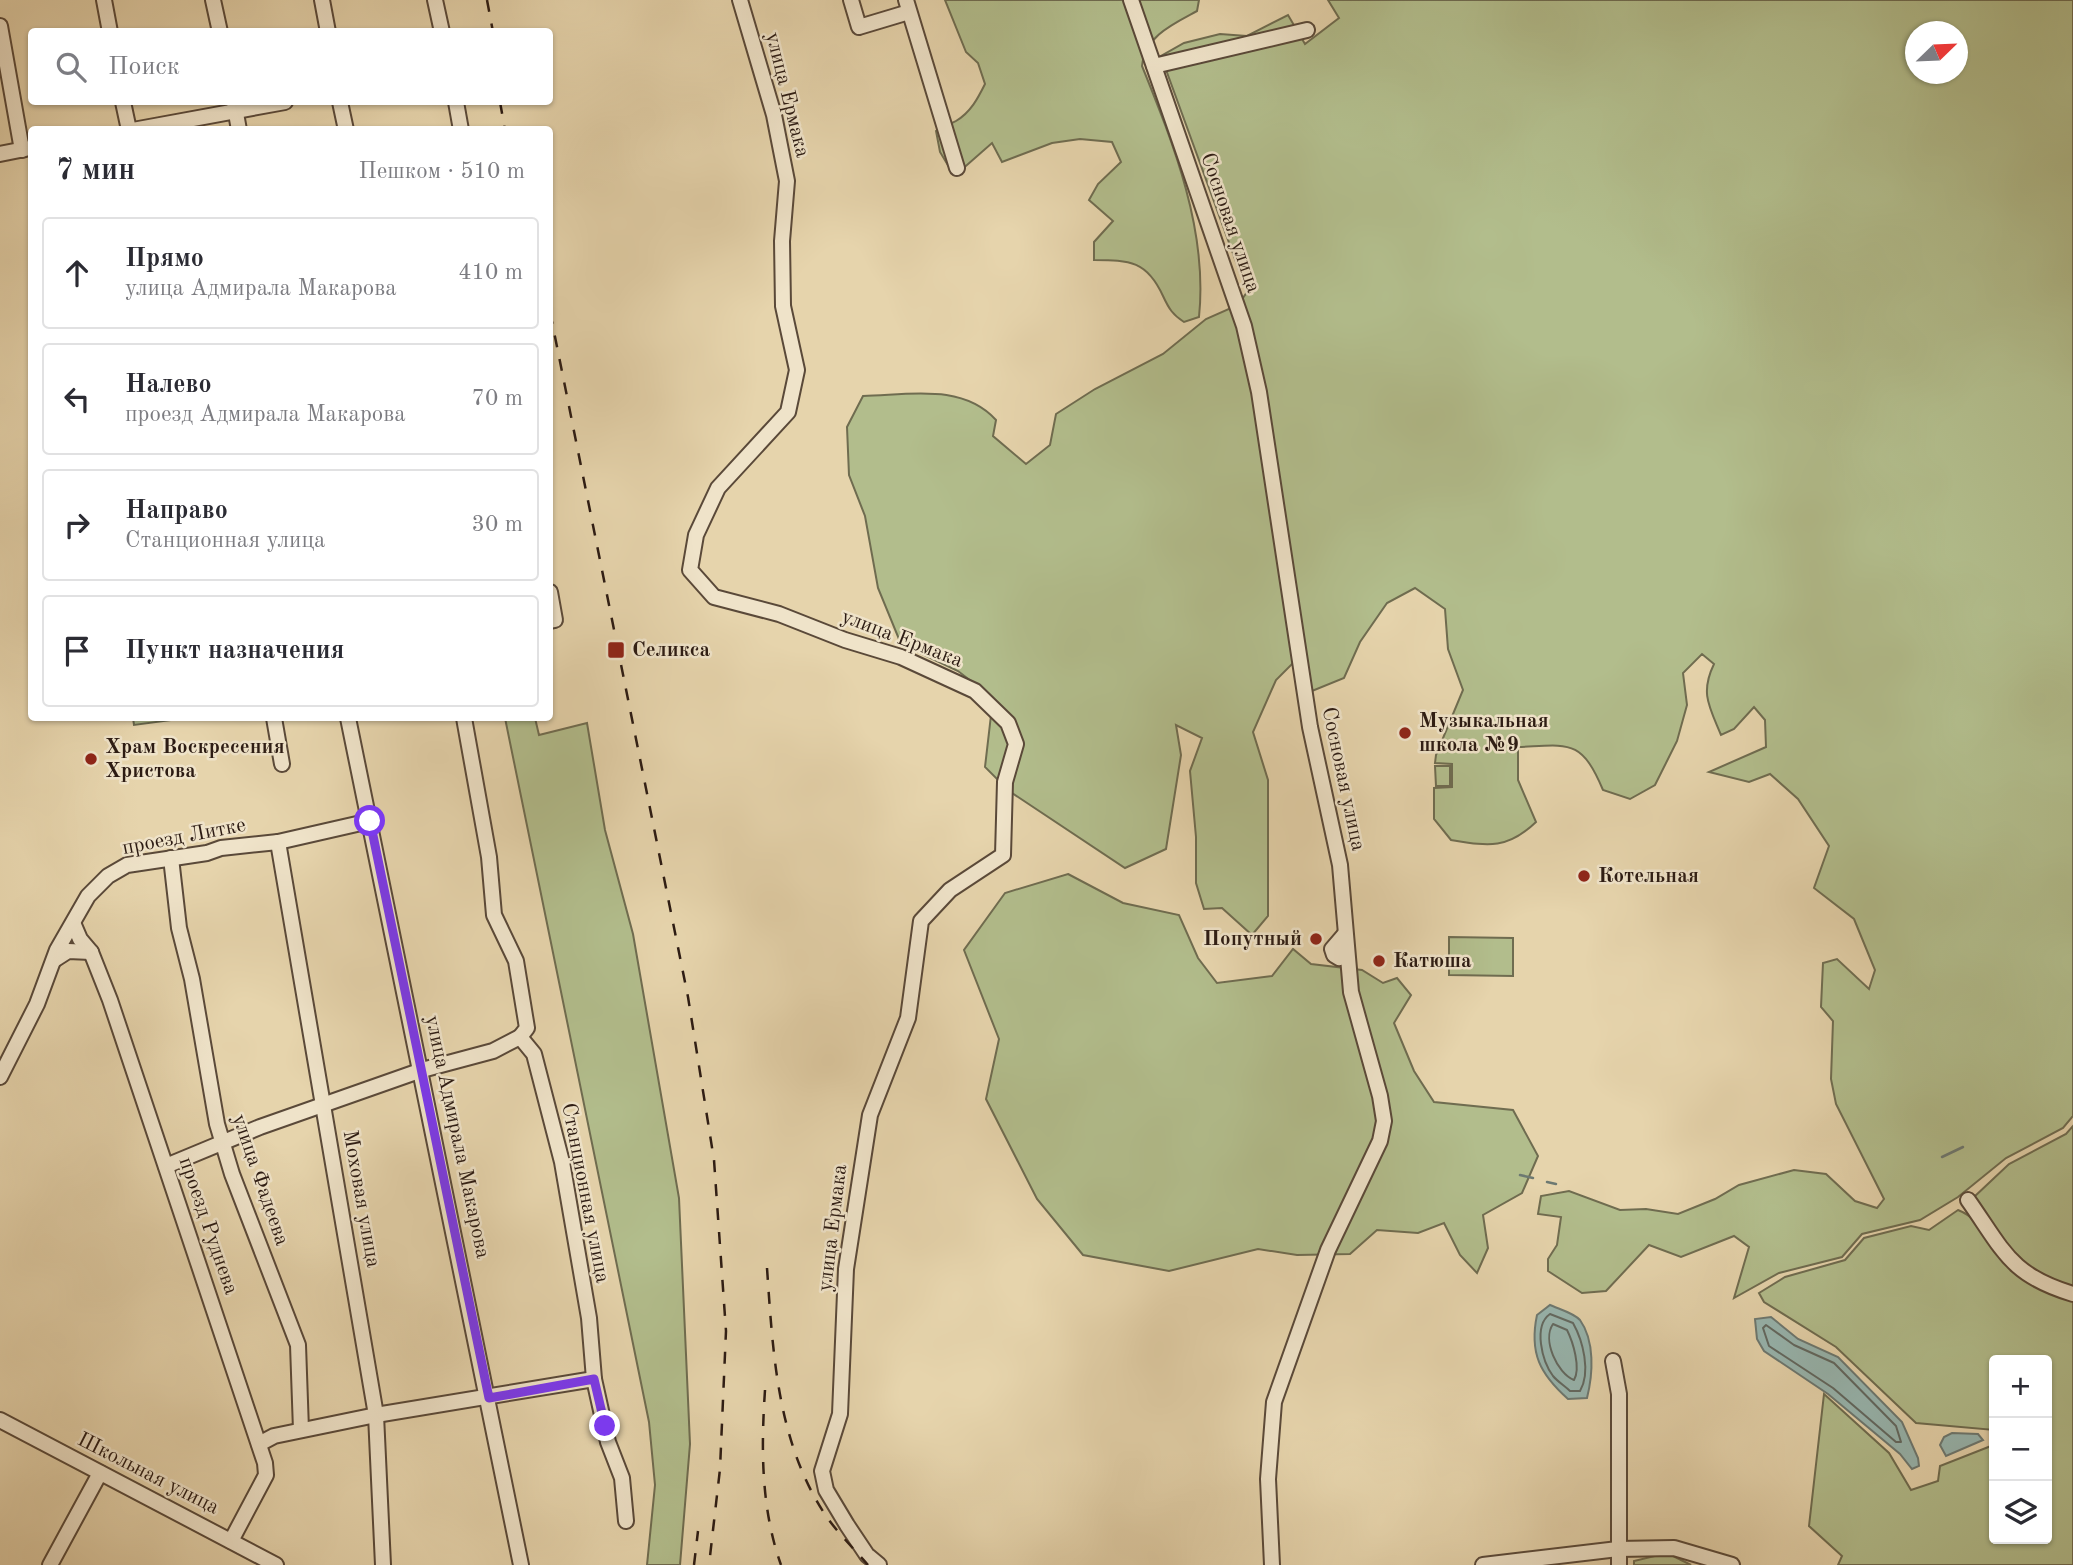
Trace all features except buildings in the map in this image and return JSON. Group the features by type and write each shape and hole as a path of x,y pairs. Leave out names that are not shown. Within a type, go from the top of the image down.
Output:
{"street":[{"path":"104,0 109,28"},
{"path":"214,0 219,28"},
{"path":"322,0 327,28"},
{"path":"435,0 441,28"},
{"name":"улица Ермака","path":"740,0 774,115 787,181 782,241 783,306 797,370 788,412 718,488 696,535 690,570 714,597 779,614 845,640 901,657 975,691 1008,723 1016,744 1005,782 1003,855 950,890 921,921 908,1018 870,1115 846,1269 840,1414 822,1471 826,1490 842,1517 867,1555 879,1565"},
{"path":"851,0 859,27 907,6 957,168"},
{"name":"Сосновая улица","path":"1132,0 1244,326 1254,368 1310,727 1340,864 1344,935 1332,949 1334,956 1339,958 1346,951 1351,992 1380,1096 1384,1121 1380,1141 1328,1250 1274,1402 1268,1479 1272,1565"},
{"path":"0,26 27,149 0,154"},
{"path":"1154,66 1307,30"},
{"path":"124,105 130,126"},
{"path":"149,126 255,105"},
{"path":"341,105 345,126"},
{"path":"457,105 460,126"},
{"path":"235,107 238,126"},
{"path":"275,721 282,764"},
{"name":"улица Адмирала Макарова","path":"349,721 522,1565"},
{"path":"166,1166 221,1142 422,1070 493,1051 520,1037 527,1028 513,951 494,915 489,857 465,721"},
{"name":"проезд Литке","path":"0,1077 37,1004 57,950 74,925 88,896 108,876 127,865 221,848 278,842 370,821"},
{"name":"Моховая улица","path":"278,842 376,1415 383,1565"},
{"name":"улица Фадеева","path":"171,858 179,928 192,979 221,1142 298,1345 301,1430"},
{"name":"проезд Руднева","path":"74,925 80,939 91,952 166,1166 266,1475 231,1541"},
{"path":"54,960 68,951 91,952"},
{"name":"Станционная улица","path":"520,1037 534,1054 562,1162 589,1318 594,1379 608,1442 622,1478 626,1521"},
{"path":"1968,1200 2013,1265 2043,1285 2073,1294"},
{"path":"1612,1361 1619,1394 1619,1565"},
{"path":"258,1444 274,1436 376,1415 594,1379"},
{"name":"Школьная улица","path":"0,1420 276,1565"},
{"path":"50,1565 100,1473"},
{"path":"1483,1565 1618,1549 1674,1548 1732,1565"}],"green space":[{"path":"945,0 1199,0 1197,11 1170,26 1154,39 1144,56 1142,66 1166,126 1186,189 1198,253 1199,317 1184,322 1177,317 1169,308 1157,284 1144,269 1127,262 1094,260 1094,242 1113,221 1089,200 1098,184 1121,162 1112,142 1080,139 1052,143 1002,162 992,143 959,172 952,172 940,152 936,131 966,113 985,84 978,63 966,52"},
{"path":"1328,0 2073,0 2073,1116 2063,1128 2006,1158 1958,1197 1920,1220 1862,1234 1842,1257 1779,1273 1734,1298 1749,1247 1734,1236 1681,1257 1649,1245 1606,1291 1582,1293 1548,1271 1548,1259 1557,1245 1561,1217 1538,1214 1541,1196 1569,1191 1620,1210 1646,1209 1678,1214 1715,1199 1739,1185 1794,1170 1826,1174 1855,1201 1877,1208 1884,1199 1836,1104 1831,1079 1833,1021 1821,1007 1823,963 1837,959 1869,989 1875,970 1854,919 1814,888 1829,846 1798,799 1770,774 1749,782 1709,772 1766,747 1765,720 1754,707 1734,729 1721,735 1707,692 1714,664 1702,654 1683,673 1687,705 1677,741 1655,785 1630,799 1603,790 1588,761 1571,748 1518,747 1518,780 1536,822 1506,842 1476,844 1451,840 1434,819 1434,788 1452,787 1452,764 1435,763 1436,755 1463,690 1448,649 1445,609 1415,588 1387,603 1360,642 1344,678 1312,691 1293,663 1276,680 1253,732 1268,780 1268,916 1252,935 1222,908 1204,909 1196,883 1196,837 1190,771 1202,738 1176,725 1181,755 1166,849 1125,868 1009,791 985,767 993,698 958,671 901,644 878,588 865,516 849,475 847,427 863,396 916,393 967,400 996,420 993,436 1026,464 1050,445 1056,414 1095,389 1163,354 1206,319 1238,305 1247,292 1161,56 1184,43 1220,34 1247,36 1288,15 1305,44 1339,18"},
{"path":"133,721 164,721 134,725"},
{"path":"506,721 536,721 539,735 587,723 605,830 633,934 679,1198 690,1444 680,1565 647,1565 655,1485 649,1422"},
{"path":"1435,766 1450,766 1450,786 1436,786"},
{"path":"1068,874 1123,903 1179,915 1198,958 1217,983 1272,976 1293,949 1311,964 1362,970 1383,983 1397,978 1411,995 1394,1023 1414,1071 1434,1102 1513,1110 1538,1156 1522,1193 1483,1215 1488,1248 1477,1273 1460,1255 1444,1223 1418,1233 1377,1230 1350,1254 1297,1255 1258,1249 1169,1271 1083,1255 1037,1199 986,1099 999,1039 964,950 1005,893"},
{"path":"1449,937 1513,938 1513,976 1449,975"},
{"path":"2073,1126 2073,1289 2014,1260 1973,1198 2009,1164 2066,1134"},
{"path":"1958,1210 1967,1214 1981,1227 2003,1259 2024,1278 2073,1301 2073,1565 1838,1565 1842,1556 1809,1526 1824,1394 1889,1453 1911,1490 1938,1481 1940,1466 1989,1447 1989,1544 2052,1544 2052,1355 1989,1355 1989,1430 1916,1423 1836,1347 1764,1302 1759,1293 1785,1277 1845,1260 1864,1238 1911,1226 1929,1230"},
{"path":"1667,1553 1691,1565 1634,1565 1634,1561"}],"water":[{"path":"1550,1305 1574,1315 1585,1328 1591,1358 1587,1398 1568,1399 1550,1381 1539,1362 1535,1341 1537,1315"},
{"path":"1771,1317 1798,1339 1838,1357 1902,1422 1919,1466 1912,1469 1900,1454 1828,1394 1764,1351 1757,1339 1755,1319"},
{"path":"1952,1433 1978,1434 1983,1440 1946,1456 1940,1445 1944,1437"}],"waterway":[{"path":"1942,1157 1963,1147"},
{"path":"1520,1175 1533,1178"},
{"path":"1547,1182 1556,1184"}],"railway":[{"path":"487,0 492,28"},
{"path":"501,105 504,126"},
{"path":"553,327 688,997 714,1160 726,1331 720,1469 709,1565"},
{"path":"767,1268 775,1365 787,1428 797,1458 826,1516 868,1565"},
{"path":"765,1390 763,1434 766,1501 781,1565"},
{"path":"694,1565 698,1531"}],"place":[{"name":"Селикса","path":"616,650"},
{"name":"Музыкальная школа №9","path":"1405,733"},
{"name":"Храм Воскресения Христова","path":"91,759"},
{"name":"Котельная","path":"1584,876"},
{"name":"Попутный","path":"1316,939"},
{"name":"Катюша","path":"1379,961"}],"route":[{"path":"370,821 489,1398 594,1379 605,1426"}]}
